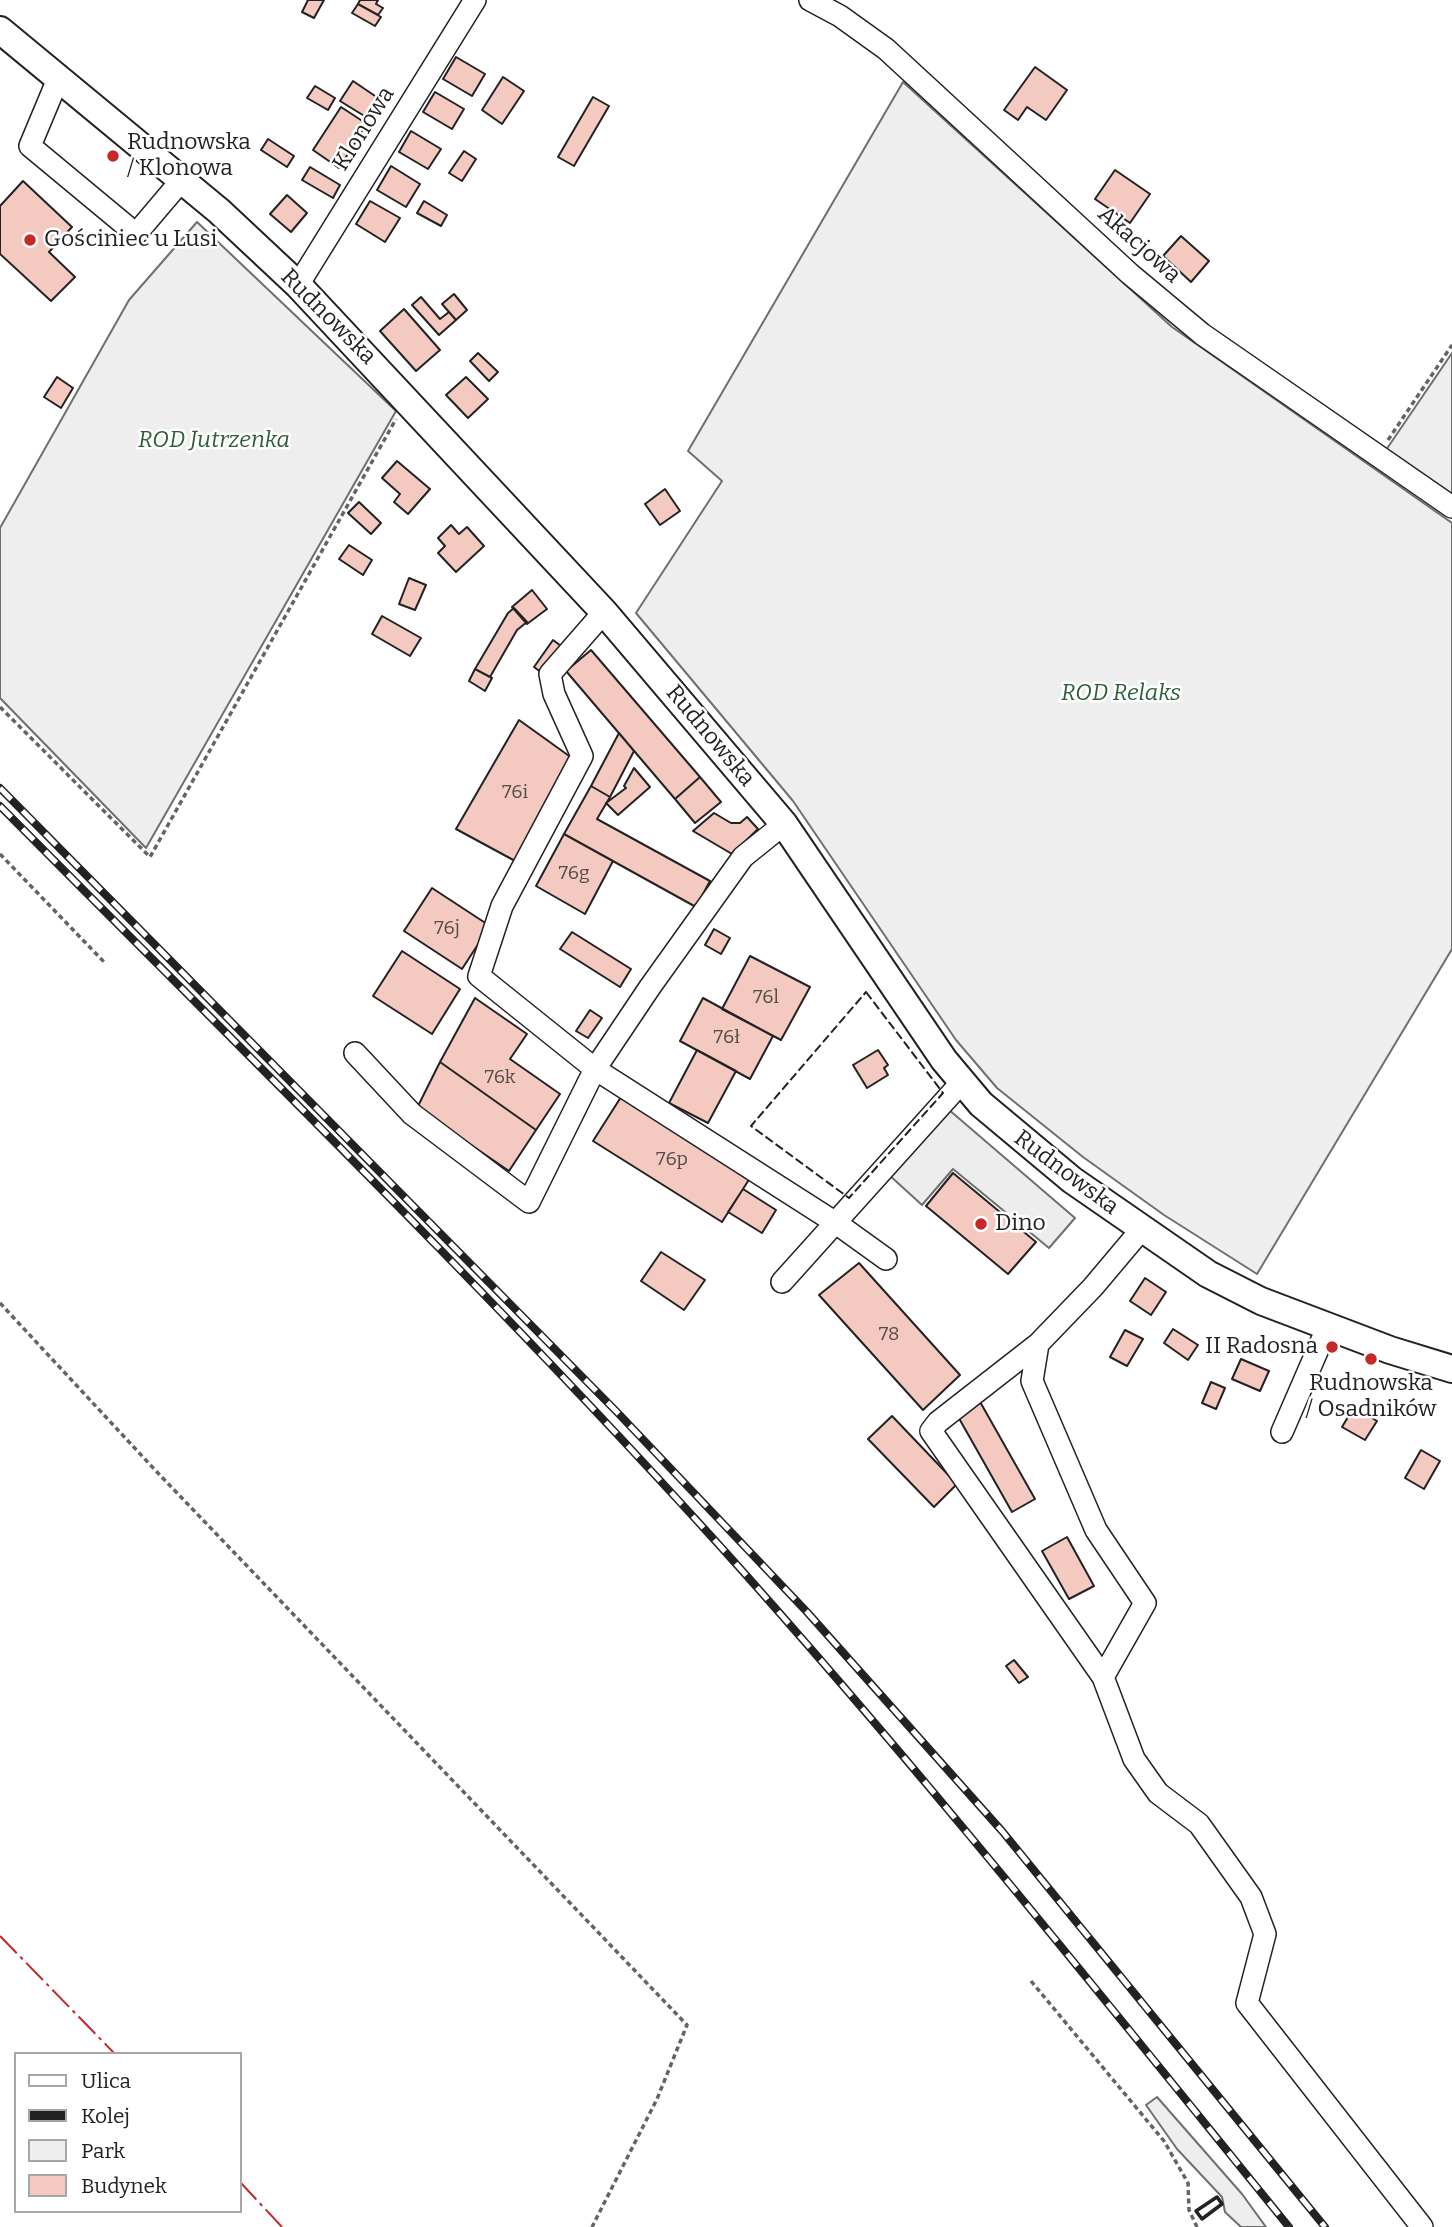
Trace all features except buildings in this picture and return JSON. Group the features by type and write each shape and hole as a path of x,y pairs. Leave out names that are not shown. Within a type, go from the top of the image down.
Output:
{"main road":[{"name":"Rudnowska","path":"0,30 219,211 298,285 408,399 604,612 784,824 961,1083 1012,1133 1141,1230 1218,1279 1261,1301 1452,1369"}],"street":[{"name":"Klonowa","path":"298,285 475,0"},
{"name":"Akacjowa","path":"810,0 840,16 886,50 1130,274 1202,334 1452,507"},
{"path":"58,79 30,146 136,234 181,181"},
{"path":"604,612 551,674 554,694 582,756 502,906 480,976 595,1069 836,1223 886,1259"},
{"path":"355,1053 412,1114 529,1202 595,1069 743,858 784,824"},
{"path":"782,1282 961,1083"},
{"path":"1141,1230 1093,1287 1038,1344 938,1422 932,1432 1103,1677 1134,1759 1158,1793 1199,1824 1251,1897 1265,1934 1247,2003 1422,2227"},
{"path":"1282,1432 1328,1326"},
{"path":"1038,1344 1032,1381 1096,1530 1145,1603 1103,1677"}],"path":[{"path":"1376,455 1452,345"},
{"path":"0,707 150,856 408,399"},
{"path":"0,854 106,964"},
{"path":"0,1303 156,1472 687,2025 657,2099 592,2227"},
{"path":"1031,1981 1164,2141 1184,2172 1188,2183 1189,2210 1197,2227"}],"green space":[{"name":"ROD Relaks","path":"903,82 1172,327 1452,523 1452,949 1257,1274 1164,1215 1083,1157 997,1088 956,1040 793,801 636,613 722,481 688,451"},
{"name":"ROD Jutrzenka","path":"197,222 396,411 146,848 0,698 0,528 129,300"},
{"path":"1452,353 1452,496 1386,450"},
{"path":"1157,2097 1242,2194 1266,2227 1241,2227 1225,2212 1222,2197 1177,2149 1146,2105"}],"shaded area":[{"path":"948,1109 1075,1218 1049,1248 953,1169 922,1205 888,1174"}],"railway":[{"path":"0,788 616,1411 807,1612 1002,1831 1325,2227"},
{"path":"0,806 454,1264 720,1546 938,1798 1289,2227"}],"fence":[{"path":"866,992 943,1093 849,1198 751,1126 866,992"}],"wall":[{"path":"1217,2197 1222,2204 1202,2219 1196,2211 1217,2197"}],"power":[{"path":"0,1936 113,2052"},
{"path":"242,2184 282,2227"}],"place":[{"name":"Rudnowska / Klonowa","path":"113,156"},
{"name":"Gościniec u Lusi","path":"30,240"},
{"name":"Dino","path":"981,1224"},
{"name":"II Radosna","path":"1332,1347"},
{"name":"Rudnowska / Osadników","path":"1371,1359"}]}
